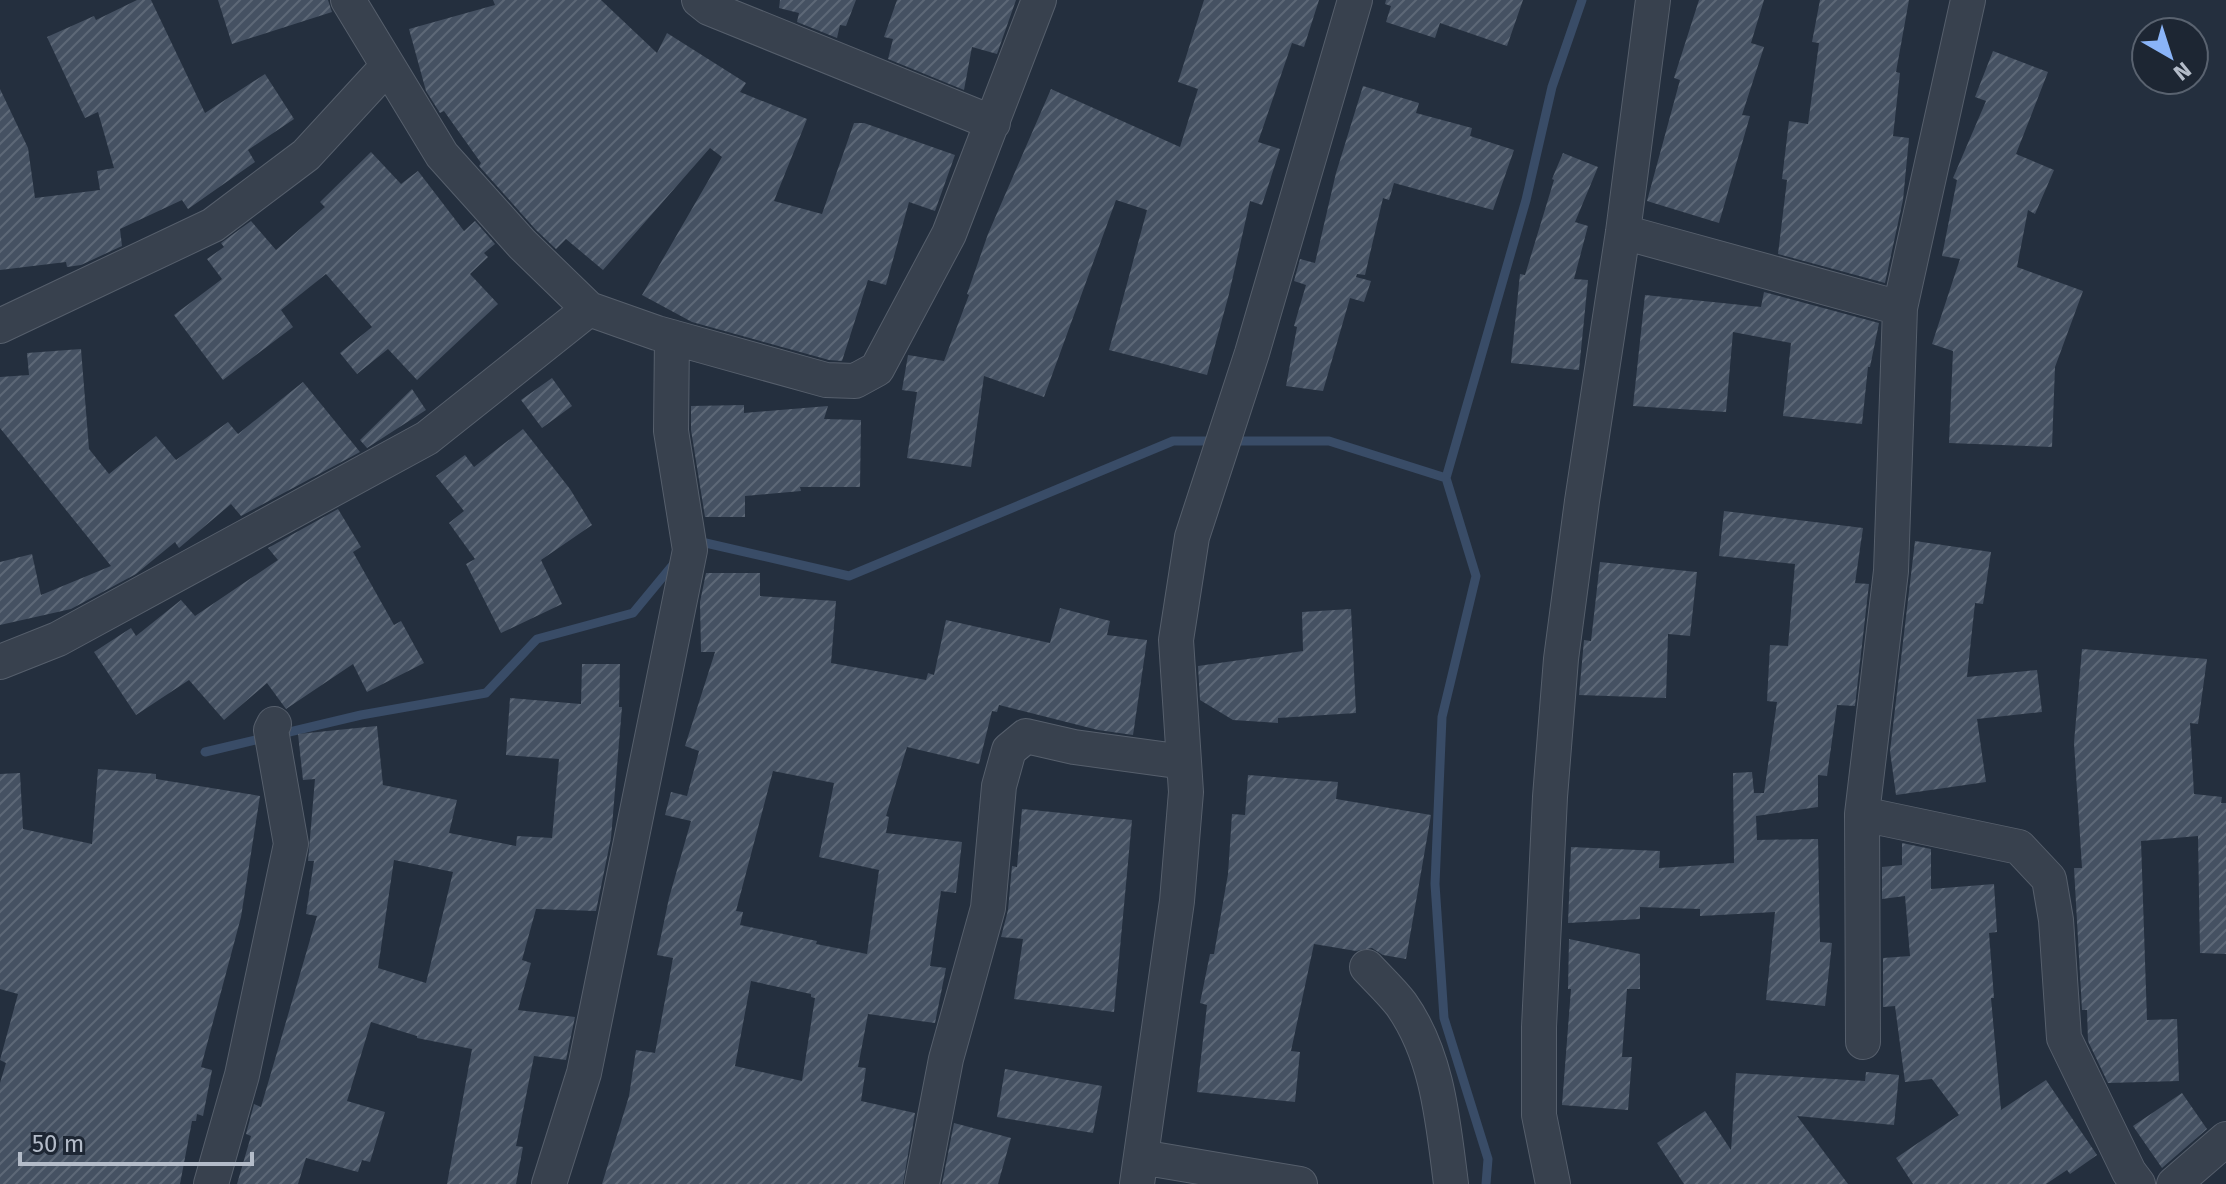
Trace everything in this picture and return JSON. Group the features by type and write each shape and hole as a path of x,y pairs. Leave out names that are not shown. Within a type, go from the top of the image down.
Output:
{"street":[{"path":"348,0 386,68 442,155 522,244 589,309 672,337 826,380 855,381 877,369 949,234 1039,0"},
{"path":"1300,1184 1139,1171 1177,901 1186,792 1176,640 1192,537 1252,353 1355,0"},
{"path":"1553,1184 1539,1115 1539,1027 1550,797 1561,659 1653,0"},
{"path":"1863,1042 1862,814 1891,571 1900,308 1968,0"},
{"path":"707,3 993,123"},
{"path":"0,326 213,225 306,155 386,68"},
{"path":"1623,232 1900,308"},
{"path":"0,662 58,639 427,438 589,309"},
{"path":"549,1184 584,1073 690,550 671,431 672,337"},
{"path":"211,1184 242,1075 291,844 271,730 274,724"},
{"path":"922,1184 946,1059 988,908 999,786 1009,750 1026,736 1074,747 1184,762"},
{"path":"1862,814 2019,847 2049,879 2056,920 2064,1038 2127,1180"},
{"path":"1367,967 1401,1005 1427,1052 1442,1111 1451,1184"},
{"path":"2174,1184 2226,1139"}],"building":[{"path":"137,0 151,0 205,113 265,74 294,119 248,150 255,162 188,209 182,200 120,229 122,246 81,265 67,267 66,262 0,270 0,89 28,148 35,198 100,190 97,171 114,168 98,112 85,118 47,37 94,16 96,20"},
{"path":"218,0 328,0 332,12 232,44"},
{"path":"493,0 601,0 657,53 667,33 746,83 740,92 807,119 774,201 822,214 854,123 864,123 955,155 935,211 909,202 886,285 868,280 842,361 692,322 642,295 722,157 710,148 603,270 566,239 556,249 536,230 479,166 481,163 426,91 409,29 495,5"},
{"path":"780,0 856,0 846,26 840,25 837,38 797,22 799,13 779,8"},
{"path":"897,0 1016,0 997,54 972,47 964,90 888,59 893,39 884,37"},
{"path":"1204,0 1319,0 1304,47 1292,43 1258,142 1280,149 1262,205 1250,201 1207,375 1109,350 1147,210 1116,200 1044,397 984,376 971,467 907,458 917,392 902,390 908,355 944,361 988,234 1051,89 1180,147 1198,89 1178,82"},
{"path":"1386,0 1523,0 1507,46 1440,23 1435,38 1386,22 1391,6 1385,4"},
{"path":"1699,0 1764,0 1751,43 1764,47 1742,115 1750,116 1719,223 1647,201 1680,80 1674,78"},
{"path":"1820,0 1909,0 1896,72 1900,73 1893,136 1909,138 1903,200 1885,283 1778,254 1787,180 1782,179 1789,121 1808,124 1819,43 1812,42"},
{"path":"1993,51 2048,72 2016,154 2054,170 2035,214 2028,210 2017,267 2083,291 2055,367 2052,447 1949,443 1953,351 1932,344 1960,259 1942,256 1957,180 1953,178 1986,101 1975,97"},
{"path":"1363,86 1419,103 1416,113 1472,128 1470,136 1514,150 1493,210 1394,183 1389,200 1383,198 1365,275 1357,274 1356,277 1371,281 1364,302 1350,298 1323,391 1286,386 1297,327 1294,326 1306,285 1294,281 1300,259 1315,263 1336,173"},
{"path":"371,152 401,184 418,171 464,231 475,221 495,244 484,253 488,257 470,274 498,304 417,380 388,349 357,374 340,353 372,327 326,274 281,310 293,327 223,380 174,315 222,279 207,259 224,247 221,243 251,221 276,250 325,207 320,202"},
{"path":"1563,153 1598,167 1575,222 1588,226 1574,279 1588,280 1579,370 1511,363 1520,274 1525,275 1552,179"},
{"path":"1764,292 1879,323 1868,367 1862,424 1783,416 1791,343 1733,332 1726,412 1633,406 1645,295 1761,307"},
{"path":"81,349 89,449 109,474 156,436 176,460 228,422 238,434 303,382 360,452 241,516 231,504 179,548 175,542 136,574 71,609 0,625 0,562 32,554 41,595 111,566 0,428 0,377 29,375 27,353"},
{"path":"552,378 572,406 542,428 521,400"},
{"path":"412,389 426,410 367,448 360,440"},
{"path":"744,405 744,413 828,406 824,419 861,420 860,487 800,487 801,491 745,496 745,517 705,517 691,430 691,406"},
{"path":"523,429 570,489 592,525 541,560 562,604 501,633 466,564 475,559 449,523 464,511 436,476 465,455 474,467"},
{"path":"338,509 361,547 353,552 394,625 401,621 424,663 367,692 353,664 286,709 267,683 224,720 189,680 136,715 94,652 131,628 136,636 181,600 195,616 278,560 268,548"},
{"path":"1724,511 1863,528 1855,583 1869,584 1855,706 1837,705 1827,776 1818,775 1818,807 1756,816 1757,840 1818,839 1820,942 1832,943 1825,1006 1766,1000 1775,912 1700,916 1700,909 1640,907 1640,919 1568,923 1571,847 1660,851 1659,868 1734,863 1733,773 1752,772 1754,793 1764,793 1777,702 1767,701 1770,645 1788,646 1795,564 1719,556"},
{"path":"1915,541 1991,552 1983,604 1975,603 1967,677 2037,670 2042,712 1977,719 1986,782 1896,795 1890,751"},
{"path":"1600,562 1697,572 1690,636 1668,634 1666,698 1579,695 1584,640 1591,641"},
{"path":"706,573 760,573 760,596 836,601 831,663 926,680 928,673 934,675 946,620 1050,643 1060,608 1110,621 1107,635 1147,640 1133,735 1098,730 999,705 997,712 992,711 979,764 907,747 886,816 889,817 886,833 962,842 956,893 941,891 930,966 946,968 935,1023 868,1014 858,1067 866,1068 861,1101 915,1113 903,1184 602,1184 629,1096 636,1050 655,1053 673,958 657,955 691,821 665,815 671,792 687,796 699,751 685,746 715,652 701,652 700,602","holes":["773,771 834,783 819,857 879,870 867,954 740,925 743,912 736,911","751,981 811,994 815,998 802,1081 735,1066"]},
{"path":"1351,609 1356,713 1278,718 1278,723 1233,720 1200,700 1198,666 1303,651 1302,612"},
{"path":"2082,649 2207,659 2198,724 2190,723 2194,794 2222,797 2221,803 2226,803 2226,954 2200,953 2198,836 2141,841 2147,1020 2177,1019 2179,1081 2108,1083 2088,1041 2087,1010 2082,1010 2074,868 2082,868 2074,743"},
{"path":"582,664 620,664 619,707 622,707 611,838 596,911 536,909 522,960 531,963 518,1010 575,1017 566,1060 534,1056 516,1146 523,1147 516,1184 447,1184 472,1049 417,1038 371,1022 347,1101 385,1112 370,1162 362,1160 358,1172 306,1158 298,1184 237,1184 251,1136 246,1134 254,1104 261,1107 317,916 306,914 314,861 308,861 315,779 303,780 298,734 377,726 383,785 457,800 449,833 516,846 517,836 552,838 559,759 506,755 510,698 581,704","holes":["394,860 453,872 426,983 378,968"]},
{"path":"98,769 156,774 156,779 260,796 241,917 201,1067 212,1070 203,1116 197,1114 196,1121 192,1121 180,1184 0,1184 0,1083 6,1063 0,1060 18,994 0,989 0,774 20,773 23,829 92,844"},
{"path":"1248,775 1338,782 1336,799 1431,815 1406,959 1383,955 1372,948 1356,951 1314,944 1291,1051 1300,1052 1295,1102 1197,1092 1207,1005 1200,1003 1210,954 1214,954 1228,874 1232,814 1245,815"},
{"path":"1022,809 1132,820 1114,1012 1014,999 1023,939 1001,937 1008,910 1012,866 1017,867"},
{"path":"1902,843 1931,849 1931,889 1994,884 1997,932 1989,933 1994,998 1991,998 2001,1110 2046,1080 2097,1155 2070,1174 2067,1170 2046,1184 1913,1184 1896,1158 1959,1115 1932,1079 1905,1082 1895,1006 1883,1007 1883,958 1910,956 1905,896 1882,899 1882,867 1902,865"},
{"path":"1569,939 1640,954 1640,989 1627,989 1622,1057 1632,1057 1628,1110 1562,1105 1571,989 1568,989"},
{"path":"1005,1069 1102,1086 1093,1133 997,1117"},
{"path":"1866,1072 1899,1075 1894,1125 1797,1116 1848,1184 1684,1184 1657,1143 1705,1111 1731,1150 1736,1073 1865,1081"},
{"path":"2182,1093 2207,1129 2162,1168 2133,1126"},
{"path":"954,1123 1011,1138 998,1184 942,1184"}],"waterway":[{"path":"1486,1184 1488,1159 1444,1018 1435,884 1442,717 1476,576 1446,478 1526,200 1552,87 1582,0"},
{"path":"697,541 849,576 1173,441 1215,441"},
{"path":"1230,441 1329,441 1446,478"},
{"path":"205,752 361,715 486,693 537,639 633,613 676,561"}]}
